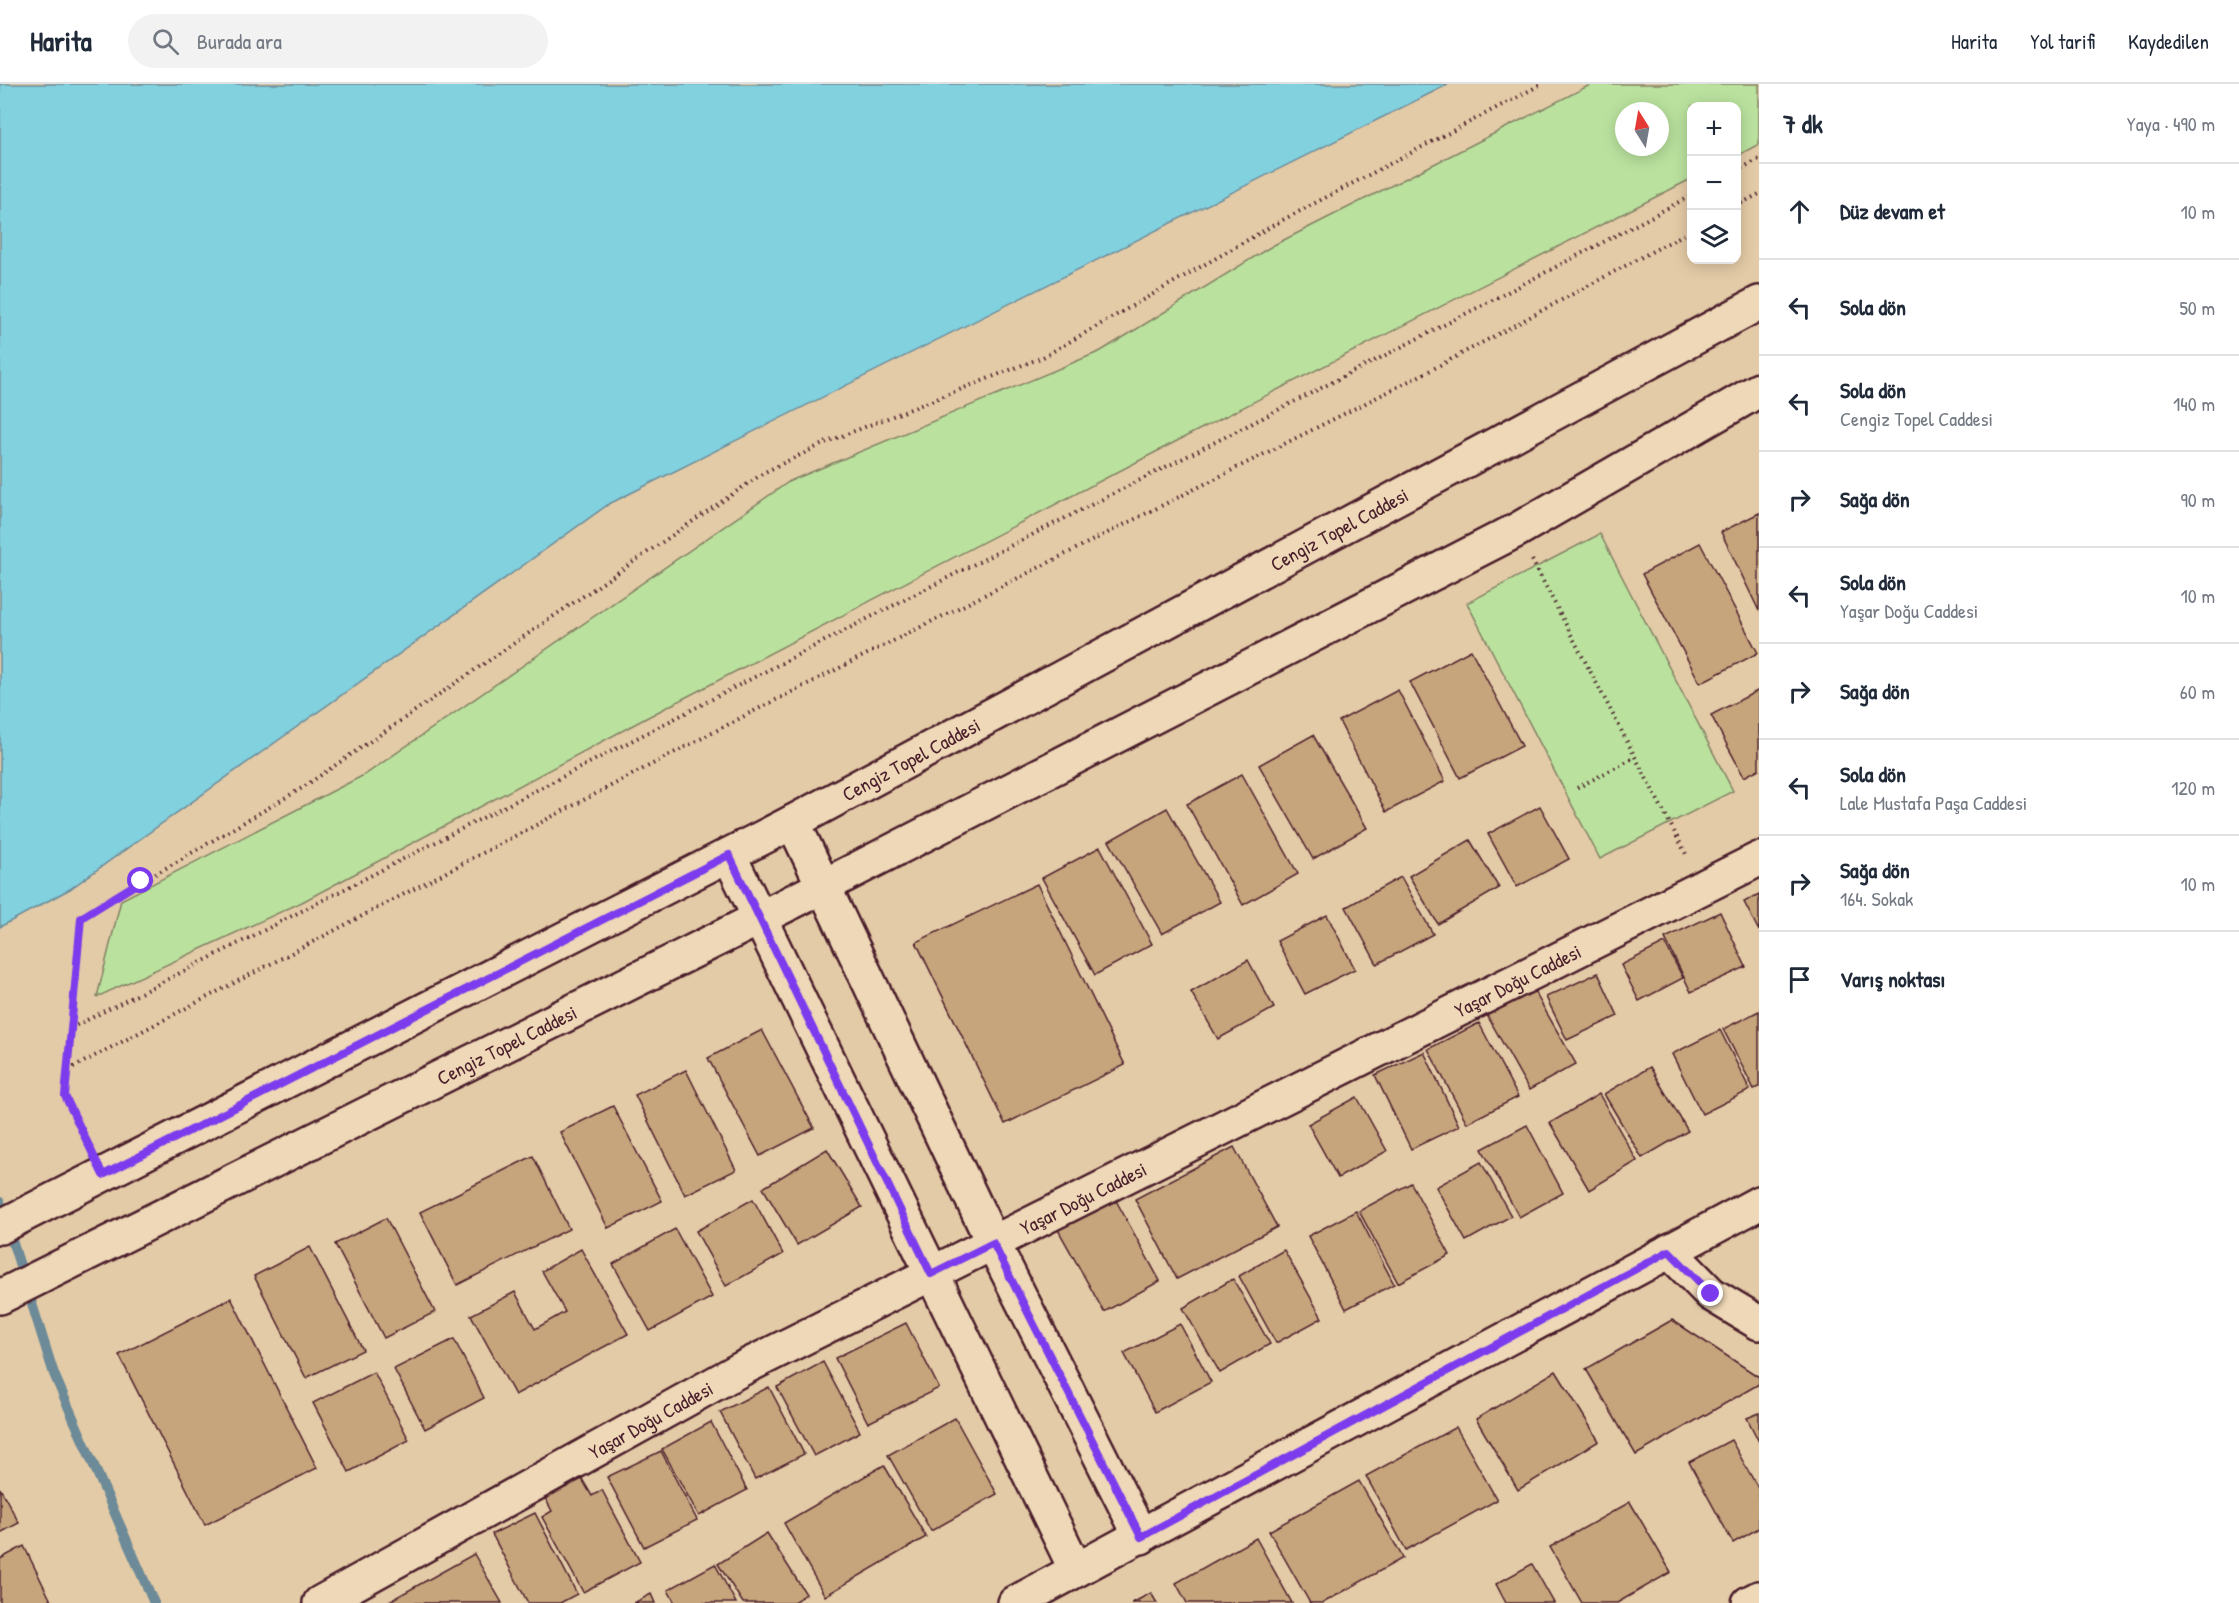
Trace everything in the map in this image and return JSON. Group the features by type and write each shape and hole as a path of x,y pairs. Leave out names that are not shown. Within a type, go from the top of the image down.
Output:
{"street":[{"name":"Cengiz Topel Caddesi","path":"0,1227 793,822 1759,303"},
{"name":"Cengiz Topel Caddesi","path":"0,1297 824,886 1516,530 1759,390"},
{"path":"793,822 993,1243 1141,1537"},
{"path":"729,855 1076,1570"},
{"name":"Yaşar Doğu Caddesi","path":"320,1603 743,1368 1759,859"},
{"path":"1015,1603 1759,1203"},
{"path":"1669,1251 1711,1294 1759,1323"},
{"path":"1749,1603 1759,1598"}],"path":[{"path":"103,1175 65,1096 81,918 303,788 765,472 830,441 1043,357 1279,222 1542,84"},
{"path":"1741,169 1759,159"},
{"path":"1741,204 1759,194"},
{"path":"70,1028 335,896 863,622 1569,261 1687,198"},
{"path":"67,1070 750,713 1433,369 1687,233"},
{"path":"1516,530 1703,887"},
{"path":"1577,788 1635,757"}],"green space":[{"path":"1592,84 1759,84 1759,144 1741,154 1741,102 1687,102 1687,181 1175,442 648,717 302,902 97,997 121,900 366,774 790,481 1101,351 1272,246"},
{"path":"1600,534 1733,791 1600,859 1467,603"}],"water":[{"path":"0,84 1449,84 609,504 70,889 0,927"}],"building":[{"path":"1759,513 1759,611 1721,532"},
{"path":"1700,543 1758,653 1700,683 1642,574"},
{"path":"1471,650 1522,746 1460,778 1410,682"},
{"path":"1398,690 1445,781 1386,812 1339,721"},
{"path":"1759,690 1759,769 1744,777 1711,715"},
{"path":"1313,735 1367,828 1313,859 1259,765"},
{"path":"1242,774 1298,874 1243,905 1187,804"},
{"path":"1540,806 1569,859 1517,887 1488,834"},
{"path":"1167,808 1220,902 1162,934 1109,841"},
{"path":"1470,840 1499,888 1438,924 1409,876"},
{"path":"1100,847 1152,944 1095,975 1042,878"},
{"path":"1401,877 1433,934 1377,964 1346,907"},
{"path":"1037,884 1125,1065 1005,1124 916,942"},
{"path":"1759,894 1759,931 1744,902"},
{"path":"1720,912 1746,967 1691,992 1665,938"},
{"path":"1327,915 1355,969 1305,994 1277,941"},
{"path":"1665,943 1683,978 1639,1001 1621,965"},
{"path":"1248,960 1274,1008 1218,1039 1191,992"},
{"path":"1598,973 1618,1016 1567,1040 1546,997"},
{"path":"1533,989 1576,1064 1529,1090 1487,1015"},
{"path":"1759,1011 1759,1087 1754,1089 1723,1029"},
{"path":"1479,1023 1518,1097 1467,1123 1428,1049"},
{"path":"762,1030 814,1128 760,1156 708,1058"},
{"path":"1720,1030 1750,1090 1702,1114 1672,1054"},
{"path":"1424,1052 1459,1126 1411,1149 1375,1075"},
{"path":"1650,1067 1688,1131 1642,1158 1604,1094"},
{"path":"686,1070 736,1170 685,1195 635,1095"},
{"path":"1599,1094 1637,1161 1589,1190 1550,1123"},
{"path":"1357,1097 1387,1151 1338,1178 1308,1124"},
{"path":"613,1106 662,1201 608,1228 560,1132"},
{"path":"1527,1125 1563,1193 1519,1217 1482,1149"},
{"path":"1234,1147 1277,1227 1177,1279 1135,1199"},
{"path":"827,1149 862,1207 797,1245 763,1188"},
{"path":"533,1156 569,1229 457,1285 420,1212"},
{"path":"1481,1162 1511,1216 1466,1241 1436,1187"},
{"path":"1411,1183 1450,1255 1398,1283 1359,1211"},
{"path":"1113,1195 1160,1281 1104,1312 1056,1226"},
{"path":"753,1199 783,1254 726,1286 696,1231"},
{"path":"1356,1211 1394,1284 1346,1309 1308,1236"},
{"path":"386,1218 435,1312 384,1338 335,1244"},
{"path":"675,1229 712,1297 650,1331 613,1264"},
{"path":"310,1247 363,1350 306,1378 254,1276"},
{"path":"581,1249 628,1334 515,1395 471,1315 515,1292 535,1329 565,1312 542,1271"},
{"path":"1284,1250 1322,1318 1276,1343 1239,1276"},
{"path":"1233,1279 1270,1344 1220,1373 1183,1308"},
{"path":"231,1298 317,1468 205,1525 119,1355"},
{"path":"1672,1320 1759,1377 1759,1384 1636,1455 1586,1369"},
{"path":"906,1323 939,1388 868,1423 835,1358"},
{"path":"1180,1324 1211,1382 1155,1412 1124,1353"},
{"path":"454,1339 484,1398 425,1429 394,1369"},
{"path":"823,1362 860,1432 814,1456 777,1387"},
{"path":"1556,1371 1599,1441 1518,1490 1476,1419"},
{"path":"374,1372 409,1440 349,1472 313,1403"},
{"path":"769,1387 804,1454 755,1479 720,1412"},
{"path":"1759,1413 1759,1442 1747,1418"},
{"path":"955,1418 997,1494 931,1531 888,1455"},
{"path":"711,1422 747,1490 699,1516 662,1449"},
{"path":"1456,1427 1497,1500 1406,1550 1366,1476"},
{"path":"1731,1440 1759,1490 1759,1528 1733,1543 1689,1462"},
{"path":"661,1451 697,1520 644,1547 607,1477"},
{"path":"884,1465 926,1537 825,1596 784,1523"},
{"path":"582,1479 592,1496 602,1490 640,1562 583,1592 542,1517 552,1511 545,1498"},
{"path":"1359,1481 1403,1558 1323,1603 1310,1603 1269,1531"},
{"path":"0,1488 19,1523 0,1533"},
{"path":"1630,1502 1671,1572 1617,1603 1582,1603 1550,1547"},
{"path":"535,1513 577,1594 560,1603 528,1603 492,1534"},
{"path":"767,1533 806,1594 792,1603 743,1603 718,1564"},
{"path":"1256,1538 1292,1603 1187,1603 1176,1583"},
{"path":"24,1546 52,1603 0,1603 0,1559"},
{"path":"474,1554 502,1603 386,1603"},
{"path":"715,1564 736,1603 675,1603 668,1590"},
{"path":"1532,1564 1554,1603 1506,1603 1496,1584"},
{"path":"1151,1593 1157,1603 1132,1603"},
{"path":"651,1594 655,1603 634,1603"}],"waterway":[{"path":"0,1202 54,1374 154,1603"}],"route":[{"path":"141,881 81,918 65,1096 103,1175 729,855 931,1274 993,1243 1141,1537 1669,1251 1711,1294"}]}
